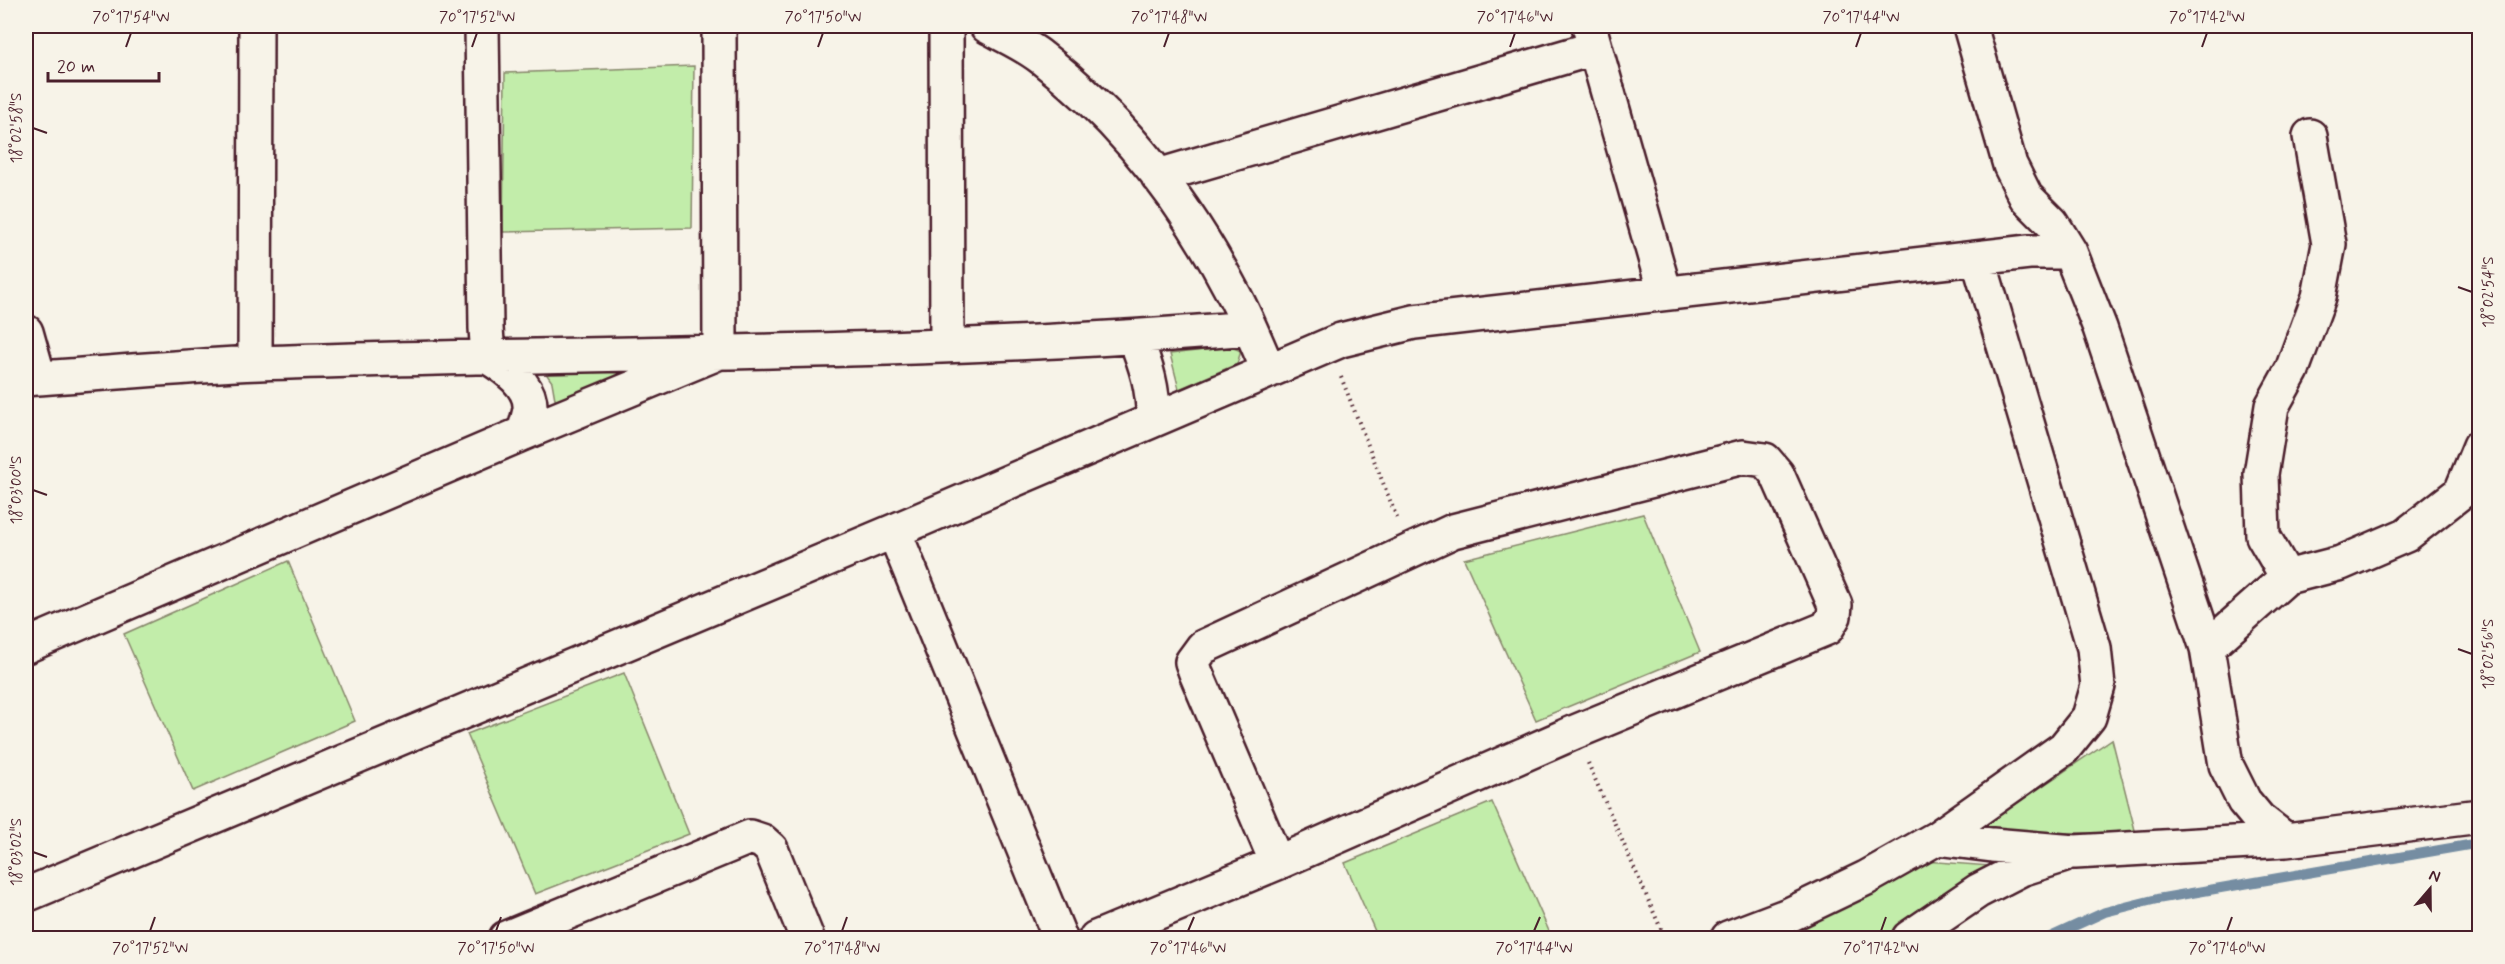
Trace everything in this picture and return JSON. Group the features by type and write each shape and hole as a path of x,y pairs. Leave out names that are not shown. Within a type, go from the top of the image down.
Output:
{"street":[{"path":"255,363 256,26"},
{"path":"482,26 488,357"},
{"path":"719,26 720,352"},
{"path":"946,26 947,345"},
{"path":"988,26 1040,57 1104,111 1158,176 1215,259 1269,371"},
{"path":"1970,26 2010,165 2026,196 2052,223 2070,252 2100,328 2207,648 2226,765 2244,801 2259,819 2286,840"},
{"path":"1158,176 1592,37 1665,293"},
{"path":"2287,577 2263,536 2261,474 2272,406 2292,370 2319,297 2329,244 2310,136"},
{"path":"26,895 894,531 1341,340 1414,322 2029,252 2070,252"},
{"path":"1728,939 1791,914 1866,878 1937,838 2064,748 2089,717 2097,686 2094,648 1978,258"},
{"path":"26,332 32,378 255,363 947,345 1135,338 1249,328"},
{"path":"1135,338 1146,365 1153,399 1153,420"},
{"path":"26,646 524,433 720,352"},
{"path":"488,357 508,369 521,384 530,406 524,433"},
{"path":"2207,648 2287,577 2341,563 2406,535 2461,492 2480,446"},
{"path":"1096,939 1277,863 1575,732 1827,628 1834,616 1835,605 1777,474 1765,460 1743,457 1453,531 1203,647 1192,662 1277,863"},
{"path":"894,531 1060,939"},
{"path":"1937,838 2075,852 2286,840 2480,816"},
{"path":"506,939 750,837 762,841 771,849 807,939"},
{"path":"1909,939 1978,891 2021,869 2075,852"}],"path":[{"path":"1329,345 1410,551"},
{"path":"1575,732 1665,939"}],"green space":[{"path":"694,66 692,228 503,232 505,73"},
{"path":"1231,347 1241,351 1237,364 1179,389 1170,354"},
{"path":"643,368 556,405 552,382 543,369"},
{"path":"1643,514 1700,652 1536,720 1464,559"},
{"path":"288,561 355,721 193,791 124,634"},
{"path":"624,673 689,834 535,894 467,734"},
{"path":"2112,739 2136,834 1976,831"},
{"path":"1492,802 1552,938 1378,938 1345,863"},
{"path":"1924,861 1991,866 1882,938 1767,938"}],"waterway":[{"path":"2048,938 2105,912 2157,899 2480,843"}]}
